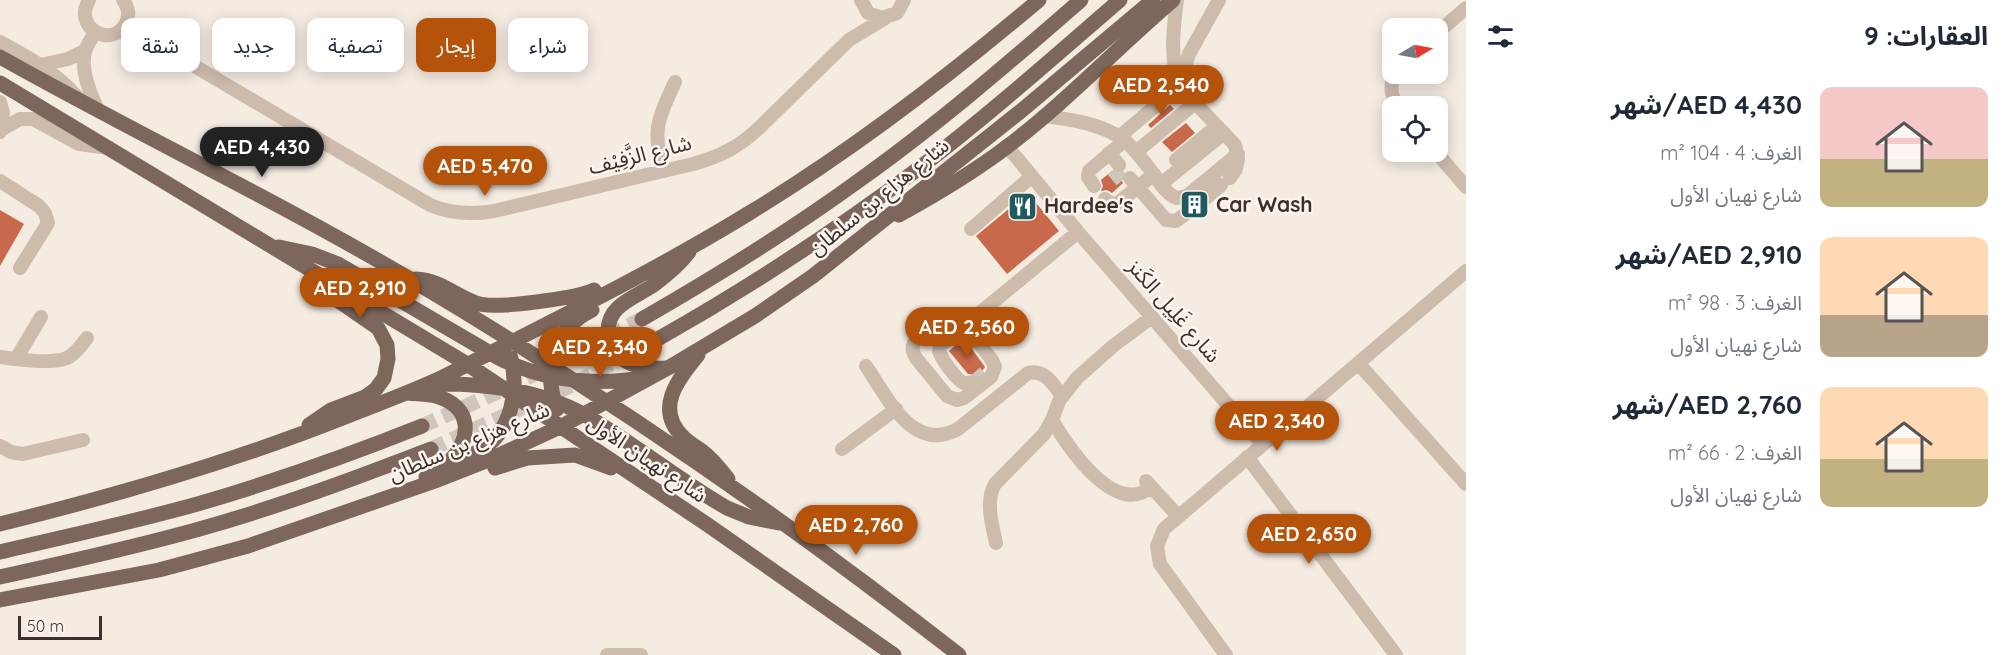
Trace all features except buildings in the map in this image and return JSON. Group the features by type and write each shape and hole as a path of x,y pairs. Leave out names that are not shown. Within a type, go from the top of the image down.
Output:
{"main road":[{"path":"0,524 155,484 298,435 428,384 489,352 506,340 669,259 769,201 900,112 1039,0"},
{"name":"شارع هزاع بن سلطان","path":"642,319 738,262 863,178 950,111 1081,0"},
{"name":"شارع هزاع بن سلطان","path":"656,340 782,264 878,198 967,131 1120,0"},
{"name":"شارع هزاع بن سلطان","path":"0,600 115,579 204,559 286,534 399,495 566,428 584,414 662,372 784,297 1021,111 1153,0"},
{"path":"868,233 940,193 1007,146 1175,0"},
{"name":"شارع نهيان الأول","path":"0,57 289,211 410,280 506,340 550,371 575,381 732,487 959,655"},
{"name":"شارع نهيان الأول","path":"0,83 510,391 894,655"},
{"path":"662,372 622,359 610,344 609,325 617,308 664,277 694,245"},
{"path":"270,246 312,254 338,264 489,352 513,364 550,371"},
{"path":"410,280 435,282 478,304 496,306 587,293 629,272 669,259"},
{"path":"566,428 554,402 550,371 558,339 569,325 584,314 636,285 669,259"},
{"path":"298,435 322,416 340,406 365,397 376,389 384,378 388,359 387,345 378,328 333,297 310,270"},
{"path":"399,495 444,466 481,450 494,440 507,420 513,364 506,340"},
{"path":"707,345 675,384 670,402 671,416 681,435 715,463 732,487"},
{"path":"575,381 618,382 662,372"},
{"path":"428,384 462,384 510,391 554,402 584,414 727,508 760,520 783,524"},
{"path":"408,393 436,396 454,406 462,416 465,439 460,450 444,466"},
{"name":"شارع هزاع بن سلطان","path":"0,552 233,494 334,460 422,426"},
{"name":"شارع هزاع بن سلطان","path":"0,577 147,543 204,527 318,491 431,449"},
{"path":"435,481 475,475 518,459 575,455 608,468 625,470"}],"street":[{"name":"شارع الزَّفِيْف","path":"200,69 430,205 442,210 468,214 487,213 711,159 729,152 745,141 849,40 897,13 904,0"},
{"path":"1175,0 1172,46 1179,86 1235,145 1238,154 1236,169 1203,200"},
{"path":"1094,186 1088,173 1179,86 1189,54 1219,0"},
{"path":"86,1 85,17 88,26 95,32 112,35 121,29"},
{"path":"126,18 127,3"},
{"name":"شارع الزَّفِيْف","path":"849,40 858,24 862,3"},
{"path":"862,3 872,15 887,17"},
{"path":"1448,24 1466,8"},
{"path":"41,65 68,59 84,51 95,32"},
{"path":"0,42 41,65 66,84 79,99"},
{"path":"84,51 87,81 97,108"},
{"path":"662,171 656,130 659,116 675,82"},
{"path":"0,102 3,113 1,130"},
{"path":"1136,152 1195,103"},
{"path":"1044,116 1077,122 1121,139 1136,152 1171,195 1177,198 1184,198 1238,154"},
{"path":"1,130 20,119 33,119 79,144 109,148"},
{"path":"1105,199 1110,204 1115,204 1131,185 1157,178 1221,130"},
{"name":"شارع غَلِيل الكَنز","path":"1007,146 1078,232 1262,444"},
{"path":"1106,156 1116,167"},
{"path":"1445,162 1466,187"},
{"path":"970,229 1032,176"},
{"path":"0,181 39,206 45,213 48,223 20,268"},
{"path":"1131,185 1166,220 1176,221 1188,212"},
{"path":"974,382 961,381 940,354 941,345 966,327 1078,232"},
{"path":"1226,655 1160,564 1157,552 1164,529 1466,271"},
{"path":"954,316 966,327 994,367 991,377 964,398 957,400 946,396 915,358 913,347 916,340 942,318 954,316"},
{"path":"16,359 41,317"},
{"path":"996,543 989,505 993,489 1044,434 1062,396 1077,378 1152,317"},
{"path":"0,357 55,360 65,358 74,353 87,338"},
{"path":"1358,363 1466,484"},
{"path":"866,366 910,426 933,436 957,429 1028,373 1038,372 1046,376 1062,396"},
{"path":"842,449 896,409"},
{"path":"1052,420 1079,459 1116,492 1132,496 1143,493 1148,484 1178,516"},
{"path":"0,446 10,452 23,454 83,440"},
{"path":"1247,457 1396,655"},
{"path":"607,655 641,655"}],"tunnel":[{"path":"1113,170 1124,183"},
{"path":"422,426 511,386 642,319"},
{"path":"431,449 568,387 656,340"},
{"path":"974,382 990,368"}],"place":[{"name":"Car Wash","path":"1195,205"},
{"name":"Hardee's","path":"1023,206"}]}
